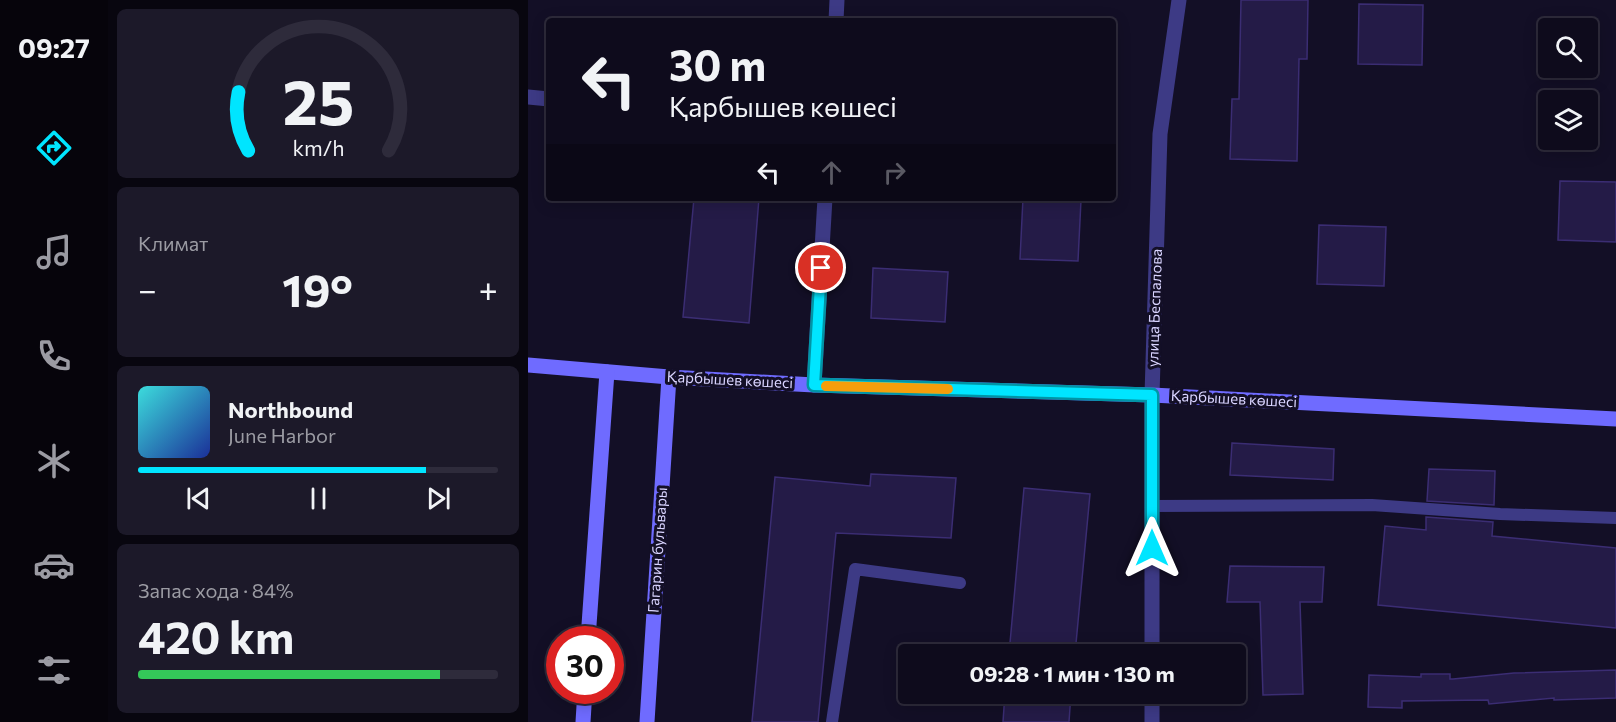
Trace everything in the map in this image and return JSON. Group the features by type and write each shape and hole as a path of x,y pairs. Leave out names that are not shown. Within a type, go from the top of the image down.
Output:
{"main road":[{"name":"Қарбышев көшесі","path":"528,365 669,377 814,385 1152,395 1616,419"},
{"path":"589,626 607,372"},
{"name":"Гагарин бульвары","path":"647,722 669,377"},
{"path":"583,722 584,704"}],"street":[{"path":"836,18 837,0"},
{"name":"улица Беспалова","path":"1152,644 1152,395 1160,134 1179,0"},
{"path":"528,97 546,99"},
{"path":"814,385 825,201"},
{"path":"1152,704 1152,722"}],"lane":[{"path":"1152,506 1372,505 1500,514 1616,518"},
{"path":"832,722 855,569 960,583"}],"building":[{"path":"1241,0 1308,0 1307,59 1299,59 1297,161 1230,159 1232,99 1239,99"},
{"path":"1359,4 1423,5 1422,65 1358,64"},
{"path":"1560,181 1616,182 1616,242 1558,240"},
{"path":"694,201 759,201 749,323 683,317"},
{"path":"1023,201 1081,201 1078,261 1020,259"},
{"path":"1319,225 1386,227 1384,286 1317,284"},
{"path":"873,268 948,272 945,322 871,318"},
{"path":"1232,443 1334,449 1333,480 1230,475"},
{"path":"1429,469 1495,471 1494,505 1427,501"},
{"path":"871,474 956,478 951,538 836,533 818,722 752,722 775,477 870,486"},
{"path":"1024,488 1090,494 1076,644 1010,644"},
{"path":"1426,517 1493,522 1492,536 1616,548 1616,628 1378,605 1385,526 1426,530"},
{"path":"1230,566 1324,567 1322,602 1300,602 1303,694 1263,695 1260,602 1227,602"},
{"path":"1616,670 1616,698 1554,700 1554,698 1489,704 1488,700 1402,701 1402,708 1368,707 1369,675 1421,677 1421,674 1450,674 1450,679 1453,679 1514,673"},
{"path":"1004,704 1070,704 1069,722 1003,722"}],"slow traffic":[{"path":"826,386 948,389"}],"route":[{"path":"821,268 814,385 1152,395 1152,548"}]}
